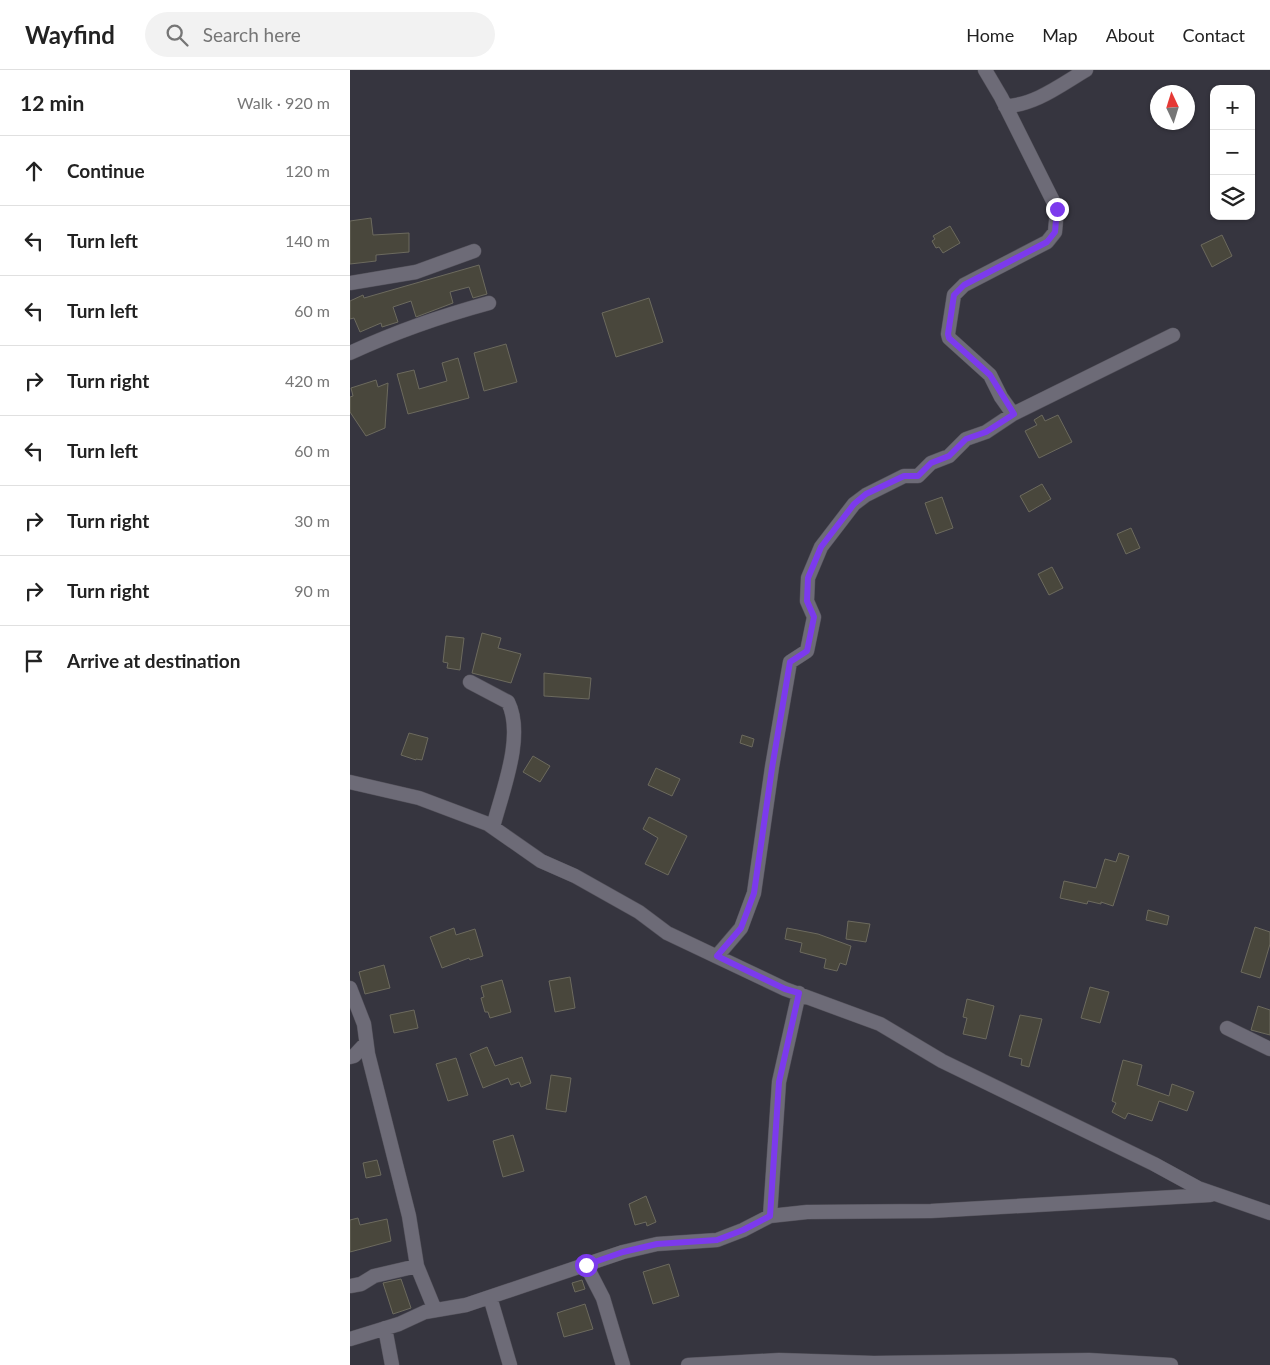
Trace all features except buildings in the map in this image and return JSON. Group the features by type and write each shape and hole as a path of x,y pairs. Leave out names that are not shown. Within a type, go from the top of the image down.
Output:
{"street":[{"path":"985,70 1057,209 1055,232 1047,242 954,295 949,338 990,375 1014,414"},
{"path":"1005,106 1016,106 1033,99 1086,70"},
{"path":"350,283 416,272 474,251"},
{"path":"350,353 375,341 445,315 489,303"},
{"path":"717,956 741,928 754,893 790,662 807,651 814,617 807,601 808,578 821,547 854,504 866,494 904,476 918,476 931,463 949,456 966,439 986,432 1014,414 1173,335"},
{"path":"470,682 508,702 511,708 514,746 493,827"},
{"path":"350,782 419,798 493,827 541,861 575,876 639,912 667,933 785,989 880,1024 942,1061 1023,1102 1073,1124 1198,1188 1270,1213"},
{"path":"350,988 364,1024 371,1064 410,1216 417,1266 435,1310"},
{"path":"770,1216 779,1082 799,993"},
{"path":"1227,1028 1270,1049"},
{"path":"366,1043 352,1057 371,1064"},
{"path":"350,1339 435,1310 456,1307 490,1297 623,1252 657,1244 717,1240 743,1230 770,1216 806,1212 931,1211 1216,1195"},
{"path":"586,1265 604,1298 623,1365"},
{"path":"350,1286 361,1284 374,1276 417,1266"},
{"path":"490,1297 510,1365"},
{"path":"385,1328 392,1365"},
{"path":"688,1365 779,1360 874,1364 1089,1360 1171,1365"}],"route":[{"path":"586,1265 623,1252 657,1244 717,1240 743,1230 770,1216 779,1082 799,993 785,989 717,956 741,928 754,893 762,850 772,768 788,685 790,662 807,651 814,617 807,601 808,578 821,547 854,504 866,494 888,486 904,476 918,476 931,463 949,456 966,439 986,432 1014,414 1001,396 990,375 949,338 954,295 964,285 1047,242 1055,232 1057,209"}]}
